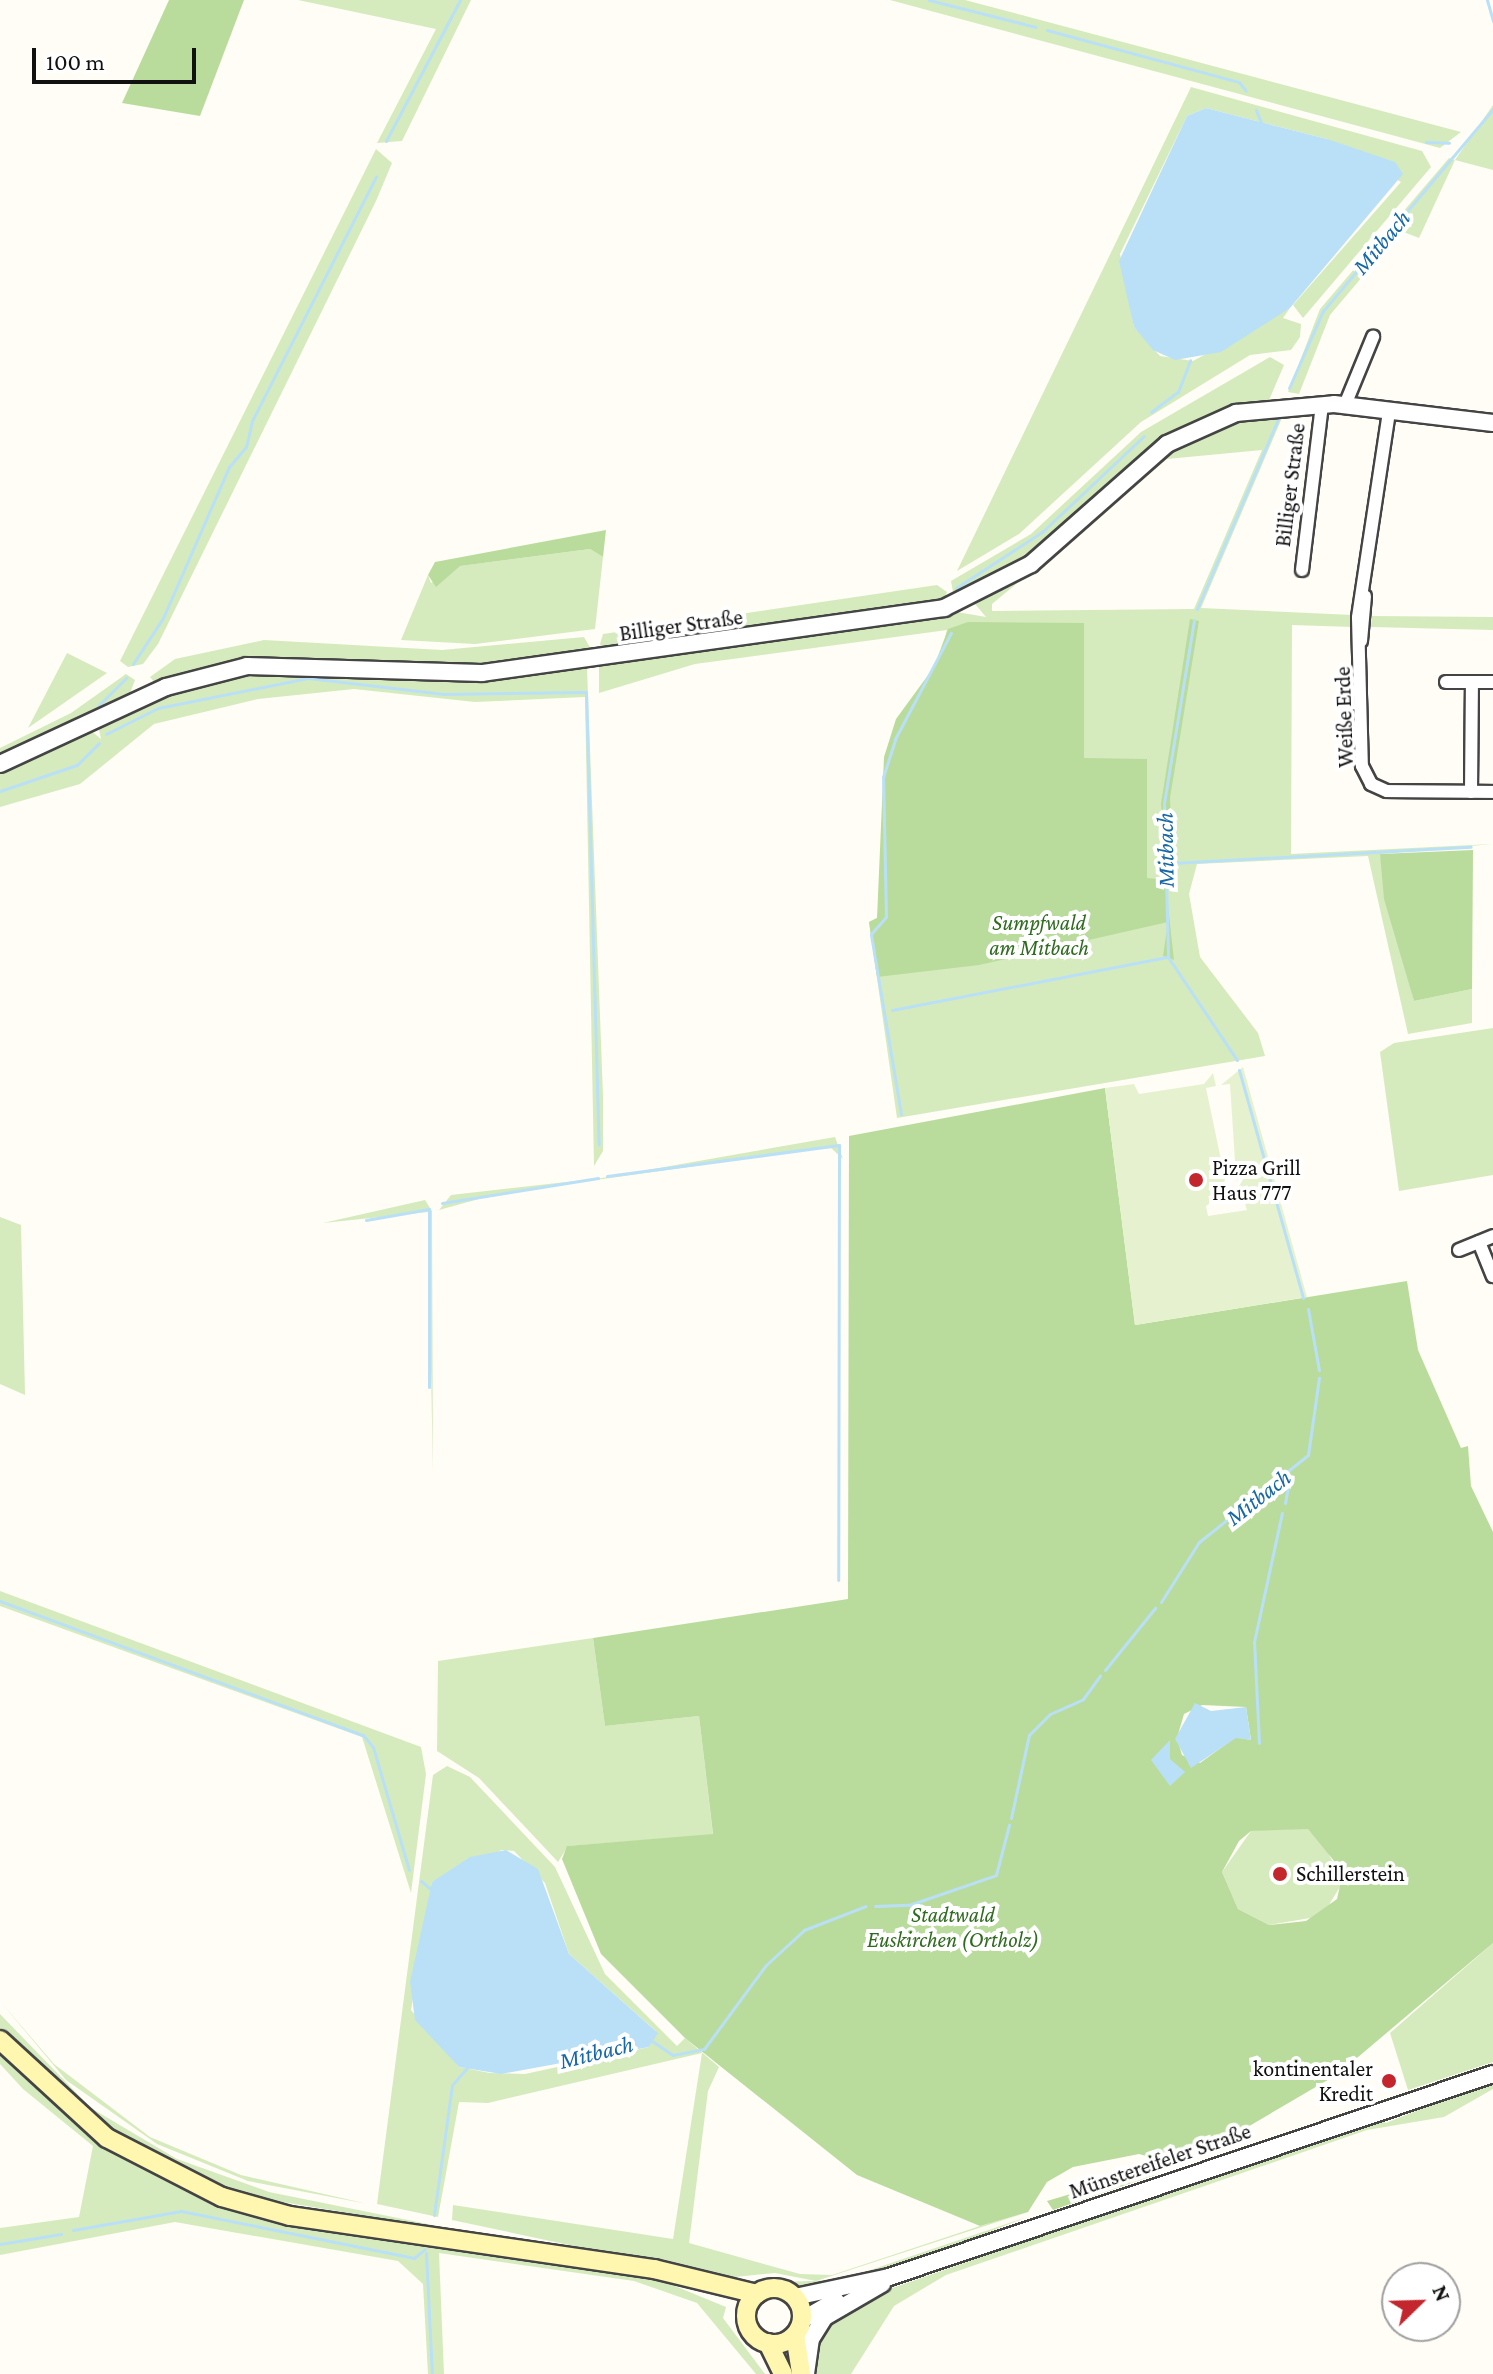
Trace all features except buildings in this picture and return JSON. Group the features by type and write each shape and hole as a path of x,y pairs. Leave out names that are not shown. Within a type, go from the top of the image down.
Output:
{"main road":[{"path":"0,2040 41,2085 107,2138 222,2197 290,2216 637,2268 757,2294 776,2288 795,2297 804,2374"},
{"path":"637,2268 712,2296 747,2319 768,2343 783,2374"},
{"path":"747,2319 757,2294"},
{"path":"768,2343 798,2327"}],"street":[{"path":"1345,405 1373,337"},
{"name":"Billiger Straße","path":"1302,570 1322,405"},
{"name":"Billiger Straße","path":"0,764 146,695 224,670 301,662 482,673 944,608 1031,564 1136,467 1183,434 1254,409 1345,405 1493,423"},
{"name":"Weiße Erde","path":"1389,412 1361,641 1367,779 1387,791 1493,792"},
{"path":"1446,682 1493,682"},
{"path":"1471,792 1472,682"},
{"path":"1459,1250 1493,1236"},
{"path":"1479,1242 1493,1276"},
{"name":"Münstereifeler Straße","path":"795,2297 889,2277 1493,2074"},
{"path":"804,2374 811,2339 825,2317 889,2277"},
{"name":"Münstereifeler Straße","path":"798,2327 889,2277"}],"green space":[{"path":"169,0 244,0 200,116 122,103"},
{"path":"298,0 471,0 402,141 377,143 436,29"},
{"path":"890,0 965,0 1461,132 1440,148"},
{"path":"1191,87 1422,151 1431,167 1303,318 1293,305 1401,182 1327,139 1206,108 1187,116 1120,254 1134,327 1160,356 1193,361 1290,308 1283,318 1301,324 1300,337 1291,350 1250,355 1141,422 1019,534 957,571"},
{"path":"1493,105 1493,170 1455,160"},
{"path":"376,149 392,163 376,201 158,644 143,664 128,667 120,661"},
{"path":"1449,158 1455,160 1419,238 1401,231 1330,315 1299,394 1288,392 1320,309"},
{"path":"1270,357 1284,365 1269,400 1176,431 1037,552 958,597 953,592 951,581 1031,534 1141,432"},
{"name":"Sumpfwald am Mitbach","path":"1284,413 1201,608 1353,615 1353,627 1292,625 1291,854 1493,844 1380,854 1414,1001 1472,989 1472,1023 1408,1034 1368,856 1197,864 1189,894 1200,957 1258,1033 1265,1056 897,1118 869,922 877,918 947,630 695,664 599,693 599,665 951,611 986,617 975,604 1030,571 1155,459 1226,422","holes":["1262,450 1194,609 992,611 992,604 1167,459"]},
{"path":"606,530 603,557 590,549 460,566 436,587 428,575 435,562"},
{"path":"590,549 603,557 595,629 475,644 401,640 428,575 431,583 459,566"},
{"path":"937,585 947,592 942,603 603,650 600,644 603,634"},
{"path":"1372,616 1493,617 1493,630 1371,627"},
{"path":"1190,619 1199,621 1170,798 1173,865 1165,879 1174,960 1163,956 1168,922 979,965 877,977 869,922 877,918 884,757 896,719 934,667 948,629 968,622 1084,623 1084,758 1147,759 1147,878 1158,879 1166,864 1161,804"},
{"path":"584,637 592,651 516,664 429,668 291,657 155,683 150,677 175,659 264,640 442,650"},
{"path":"67,653 107,673 28,728"},
{"path":"587,668 603,1096 603,1151 594,1166 585,697 475,702 354,689 258,699 154,724 80,784 0,807 0,771 90,730 101,739 98,725 152,698 236,674"},
{"path":"126,674 135,680 129,696 0,759 0,748 71,713"},
{"path":"1473,850 1472,989 1414,1001 1384,899 1380,854"},
{"path":"1493,1028 1493,1175 1399,1191 1380,1052 1394,1043"},
{"path":"1243,1067 1307,1297 1135,1325 1105,1088 1134,1084 1139,1094 1204,1084 1213,1073 1216,1086 1206,1088 1225,1179 1220,1196 1206,1206 1208,1216 1247,1210 1236,1177 1230,1084 1221,1085"},
{"name":"Stadtwald Euskirchen (Ortholz)","path":"1105,1088 1135,1325 1407,1281 1418,1350 1461,1448 1468,1446 1471,1486 1493,1532 1493,1943 1338,2074 1181,2166 1139,2154 1073,2167 1047,2182 1028,2212 980,2226 857,2175 685,2038 601,1954 562,1859 567,1846 713,1834 699,1716 605,1726 593,1638 848,1599 849,1136","holes":["1202,1705 1246,1707 1251,1740 1236,1737 1200,1763 1182,1755 1177,1738 1184,1714","1308,1829 1343,1872 1337,1899 1306,1921 1269,1925 1238,1909 1222,1872 1239,1841 1251,1831"]},
{"path":"835,1137 843,1159 831,1148 815,1149 497,1194 439,1210 451,1195 602,1178"},
{"path":"425,1200 432,1211 433,1474 428,1212 323,1223"},
{"path":"0,1217 21,1225 25,1395 0,1384"},
{"path":"0,1591 421,1747 426,1774 411,1893 362,1737 0,1606"},
{"path":"593,1638 605,1726 699,1716 713,1835 568,1846 558,1862 479,1778 437,1751 438,1661"},
{"path":"447,1766 470,1777 555,1867 605,1974 677,2046 685,2038 719,2067 708,2091 689,2243 800,2274 832,2275 1028,2212 816,2281 775,2273 725,2278 452,2220 453,2205 673,2239 702,2053 488,2103 459,2102 438,2217 377,2204 433,1775","holes":["502,1850 514,1851 545,1883 569,1954 656,2031 649,2047 525,2074 490,2073 459,2067 411,2010 432,1882"]},
{"path":"1290,1827 1308,1829 1322,1841 1343,1882 1322,1916 1269,1925 1238,1909 1222,1872 1251,1831"},
{"path":"1493,1943 1493,2062 1408,2090 1390,2033"},
{"path":"0,2001 54,2064 150,2137 241,2175 368,2204 248,2181 157,2144 66,2080"},
{"path":"0,2014 91,2108 177,2159 269,2192 487,2236 235,2194 113,2134 17,2050 0,2029"},
{"path":"0,2050 83,2129 190,2191 238,2208 665,2282 726,2307 723,2318 765,2374 756,2374 697,2303 634,2281 439,2253 444,2374 428,2374 423,2284 398,2261 175,2222 0,2255 0,2228 79,2217 93,2146 23,2089 0,2064"},
{"path":"1493,2080 1493,2089 1444,2117 1367,2130 946,2275 894,2306 851,2374 811,2374 825,2325 878,2293 1378,2119 1386,2123"},
{"path":"1149,2171 1155,2175 1053,2210 1047,2201"},
{"path":"1027,2217 897,2269 797,2291 743,2283 841,2280"}],"water":[{"path":"1206,108 1327,139 1395,162 1403,174 1290,308 1221,352 1175,360 1153,350 1134,327 1119,261 1187,116"},
{"path":"1195,1703 1211,1711 1246,1707 1251,1740 1236,1738 1191,1768 1175,1739"},
{"path":"1170,1740 1170,1759 1185,1772 1170,1786 1151,1760"},
{"path":"506,1850 538,1869 569,1954 658,2033 649,2047 501,2074 459,2067 415,2020 410,1982 432,1882 470,1857"}],"waterway":[{"path":"386,141 460,0"},
{"path":"929,0 1036,27"},
{"path":"1487,0 1493,21"},
{"path":"1047,30 1239,82 1246,91"},
{"name":"Mitbach","path":"1289,388 1323,311 1493,109"},
{"path":"1256,110 1262,125"},
{"path":"1426,142 1449,143"},
{"path":"133,664 163,618 229,467 246,447 252,421 376,177"},
{"path":"1151,412 1178,392 1190,360"},
{"name":"Mitbach","path":"1197,609 1280,414"},
{"path":"956,588 1042,532 1144,436"},
{"name":"Mitbach","path":"1194,620 1164,803 1168,957 1237,1060"},
{"path":"901,1114 871,934 886,917 883,777 895,739 951,633"},
{"path":"98,706 126,678"},
{"path":"106,734 158,708 308,678 444,694 586,692 599,1145"},
{"path":"0,791 77,765 99,743"},
{"path":"1172,863 1471,847"},
{"path":"892,1010 1167,957"},
{"name":"Mitbach","path":"1239,1070 1303,1298"},
{"path":"607,1176 839,1145 838,1580"},
{"path":"442,1203 598,1178"},
{"path":"366,1220 429,1209 429,1387"},
{"name":"Mitbach","path":"1308,1309 1319,1370"},
{"name":"Mitbach","path":"1161,1602 1199,1542 1308,1455 1319,1378"},
{"path":"1285,1503 1290,1476"},
{"path":"1259,1743 1254,1642 1282,1513"},
{"path":"0,1601 363,1735 373,1747 409,1870"},
{"name":"Mitbach","path":"1105,1670 1155,1608"},
{"name":"Mitbach","path":"1011,1818 1029,1735 1050,1714 1083,1699 1100,1676"},
{"name":"Mitbach","path":"875,1906 909,1905 996,1875 1009,1825"},
{"path":"421,1881 433,1891"},
{"name":"Mitbach","path":"652,2041 673,2055 704,2049 766,1965 804,1930 866,1906"},
{"name":"Mitbach","path":"434,2215 452,2085 467,2068"},
{"name":"Mitbach","path":"73,2230 181,2211 414,2258 425,2249"},
{"name":"Mitbach","path":"0,2244 61,2234"},
{"path":"426,2253 432,2374"}],"place":[{"name":"Pizza Grill Haus 777","path":"1196,1180"},
{"name":"Schillerstein","path":"1280,1874"},
{"name":"kontinentaler Kredit","path":"1389,2081"}]}
